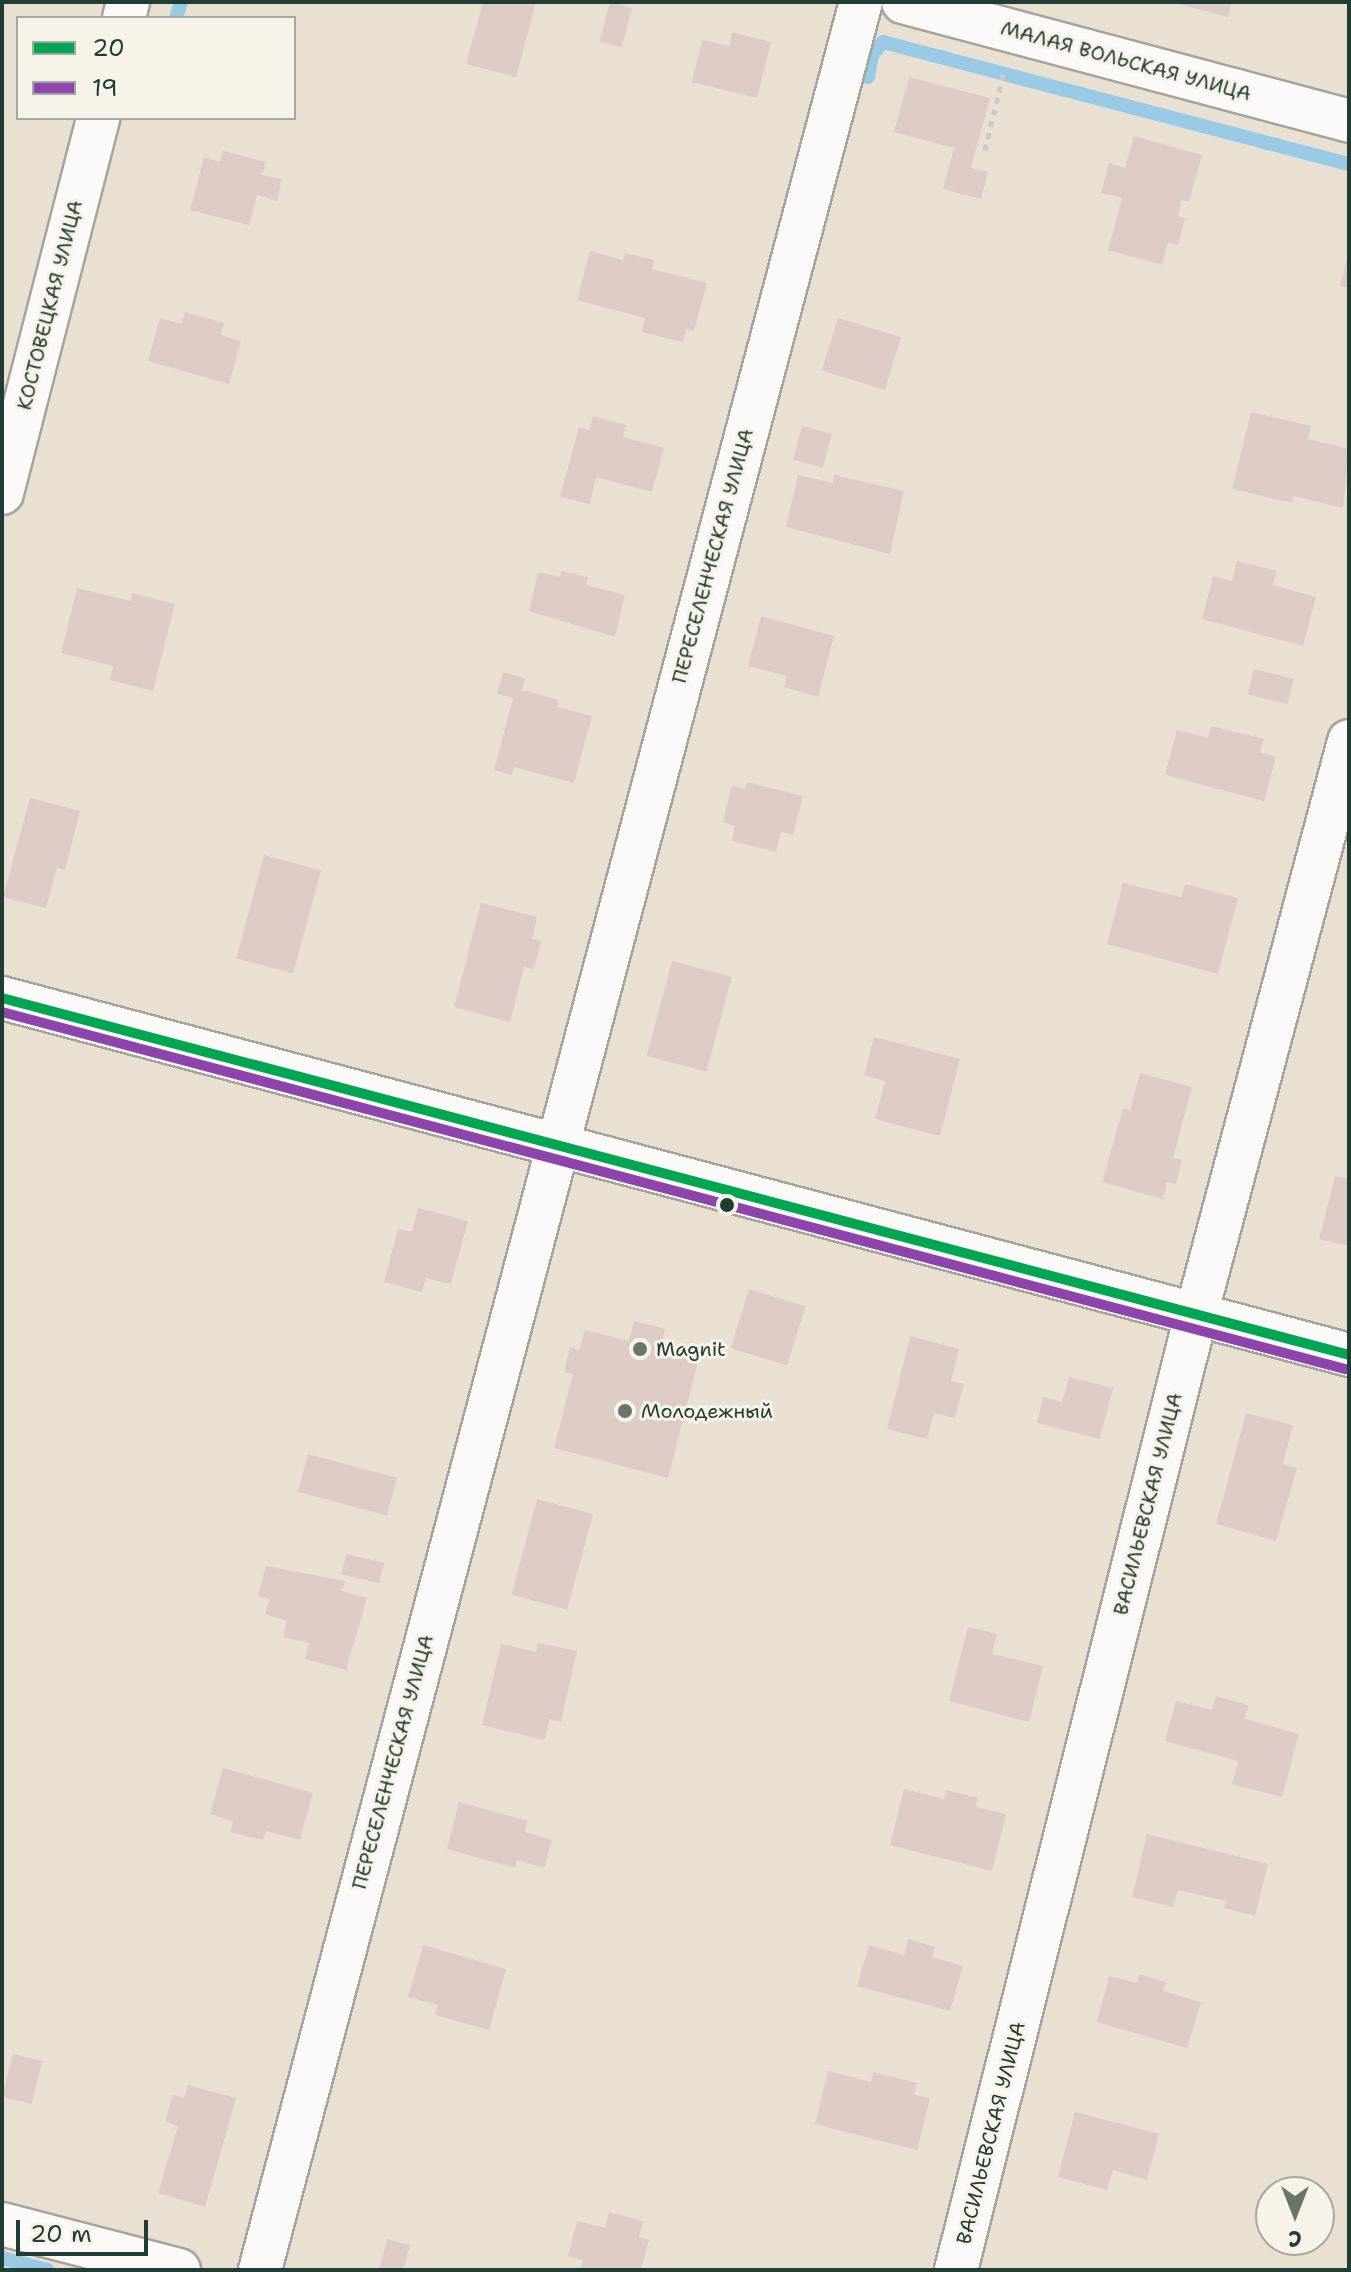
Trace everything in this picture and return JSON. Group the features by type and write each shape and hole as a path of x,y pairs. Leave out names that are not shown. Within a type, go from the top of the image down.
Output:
{"street":[{"name":"ПЕРЕСЕЛЕНЧЕСКАЯ УЛИЦА","path":"260,2270 554,1147 861,2"},
{"name":"МАЛАЯ ВОЛЬСКАЯ УЛИЦА","path":"903,2 1349,121"},
{"name":"КОСТОВЕЦКАЯ УЛИЦА","path":"2,493 97,120"},
{"name":"ВАСИЛЬЕВСКАЯ УЛИЦА","path":"956,2270 1196,1315 1349,741"},
{"path":"2,998 554,1147 1349,1355"},
{"path":"2,2224 179,2270"}],"path":[{"path":"985,150 1001,83"}],"building":[{"path":"483,2 536,2 516,77 466,64"},
{"path":"610,2 632,8 622,48 599,42"},
{"path":"1171,2 1232,2 1228,17"},
{"path":"732,32 771,42 757,98 692,82 702,40 729,46"},
{"path":"909,77 990,98 971,168 988,172 981,199 943,189 954,148 894,132"},
{"path":"1134,136 1202,155 1189,202 1182,200 1178,216 1185,218 1178,245 1168,242 1162,265 1108,250 1122,198 1101,193 1109,163 1125,168"},
{"path":"223,151 266,162 262,175 282,179 277,201 257,195 249,225 190,210 204,157 220,162"},
{"path":"590,251 623,260 625,253 654,260 652,269 707,283 694,331 686,329 683,342 642,332 645,318 577,300"},
{"path":"1349,254 1349,288 1340,286"},
{"path":"185,312 224,323 221,335 241,341 229,384 148,361 160,318 181,324"},
{"path":"838,318 901,337 885,390 822,371"},
{"path":"1251,412 1311,426 1308,439 1349,449 1343,508 1294,496 1292,503 1232,489"},
{"path":"593,416 626,425 623,437 664,448 652,492 596,477 590,504 560,497 579,427 590,430"},
{"path":"802,426 832,434 823,468 793,460"},
{"path":"798,475 833,483 834,475 904,491 890,554 786,527"},
{"path":"1237,561 1277,571 1273,585 1316,597 1303,646 1202,619 1213,576 1232,581"},
{"path":"561,571 588,577 586,585 625,595 615,637 529,611 538,572 560,577"},
{"path":"77,588 130,601 132,593 175,604 153,691 110,680 113,666 61,653"},
{"path":"761,616 834,636 818,697 784,687 787,676 748,666"},
{"path":"1254,669 1294,679 1287,704 1248,694"},
{"path":"503,672 525,678 522,690 559,700 557,707 592,716 574,783 514,767 512,775 494,770 513,698 497,694"},
{"path":"1211,726 1264,739 1260,752 1276,757 1264,801 1165,775 1177,730 1208,738"},
{"path":"747,782 803,796 793,835 781,832 776,852 732,841 735,826 723,822 732,785 745,789"},
{"path":"30,798 80,811 65,870 57,868 46,908 3,897"},
{"path":"264,855 321,870 293,974 236,958"},
{"path":"1123,883 1181,897 1185,884 1238,898 1218,974 1107,944"},
{"path":"481,903 537,917 532,939 541,941 534,969 524,967 510,1022 454,1007"},
{"path":"672,961 732,977 707,1072 647,1056"},
{"path":"874,1037 960,1059 940,1136 875,1119 885,1081 864,1075"},
{"path":"1140,1073 1192,1087 1173,1158 1182,1160 1176,1184 1167,1182 1163,1199 1102,1182 1123,1108 1130,1110"},
{"path":"1335,1176 1349,1179 1349,1246 1319,1239"},
{"path":"418,1208 468,1221 451,1284 426,1278 422,1292 384,1282 398,1229 412,1232"},
{"path":"749,1289 805,1306 787,1366 731,1348"},
{"name":"Молодежный","path":"634,1321 665,1329 660,1349 699,1358 668,1478 554,1448 573,1374 564,1372 570,1347 579,1350 585,1330 629,1341"},
{"path":"910,1336 959,1349 951,1381 964,1384 955,1418 934,1413 927,1439 887,1429"},
{"path":"1069,1377 1113,1388 1100,1439 1037,1423 1043,1397 1062,1402"},
{"path":"1246,1413 1293,1425 1283,1464 1297,1468 1276,1541 1216,1524"},
{"path":"308,1454 397,1478 387,1515 298,1492"},
{"path":"537,1499 593,1514 567,1610 511,1595"},
{"path":"346,1554 384,1563 379,1583 341,1574"},
{"path":"266,1566 345,1581 342,1591 367,1598 346,1670 305,1659 309,1643 283,1637 287,1621 265,1614 270,1599 258,1596"},
{"path":"968,1627 997,1634 992,1654 1043,1666 1029,1722 949,1701"},
{"path":"538,1643 577,1651 561,1722 550,1719 544,1740 482,1725 501,1644 536,1652"},
{"path":"1216,1696 1248,1705 1245,1719 1299,1734 1282,1797 1232,1784 1238,1761 1165,1741 1176,1701 1212,1710"},
{"path":"223,1768 313,1793 300,1840 266,1831 263,1840 230,1832 233,1821 210,1814"},
{"path":"904,1789 944,1799 946,1790 978,1798 976,1807 1006,1814 992,1871 890,1845"},
{"path":"459,1802 528,1821 525,1832 552,1840 544,1868 517,1860 515,1868 447,1849"},
{"path":"1147,1834 1268,1864 1255,1916 1224,1908 1226,1901 1178,1890 1173,1907 1132,1897"},
{"path":"908,1939 935,1947 932,1957 963,1966 950,2011 857,1986 869,1945 904,1955"},
{"path":"423,1945 506,1969 489,2030 435,2015 438,2005 408,1997"},
{"path":"1139,1974 1166,1982 1163,1991 1201,2002 1187,2048 1097,2022 1109,1976 1137,1983"},
{"path":"13,2054 42,2061 31,2104 2,2097"},
{"path":"828,2071 871,2082 873,2072 917,2083 914,2095 930,2098 917,2150 815,2124"},
{"path":"188,2085 236,2098 205,2207 158,2193 178,2126 165,2121 173,2095 184,2098"},
{"path":"1075,2112 1159,2134 1147,2180 1113,2170 1107,2190 1058,2177"},
{"path":"609,2212 643,2221 639,2237 649,2240 641,2270 580,2270 583,2260 568,2256 577,2221 605,2228"},
{"path":"387,2239 410,2245 403,2270 379,2270"}],"waterway":[{"path":"177,16 181,2"},
{"path":"868,77 872,55 883,42 1349,164"},
{"path":"2,2258 47,2270"}],"transit line":[{"name":"20","path":"2,998 1349,1355"},
{"name":"19","path":"2,1012 1345,1369"}],"place":[{"name":"Magnit","path":"640,1349"},
{"name":"Молодежный","path":"625,1411"}]}
